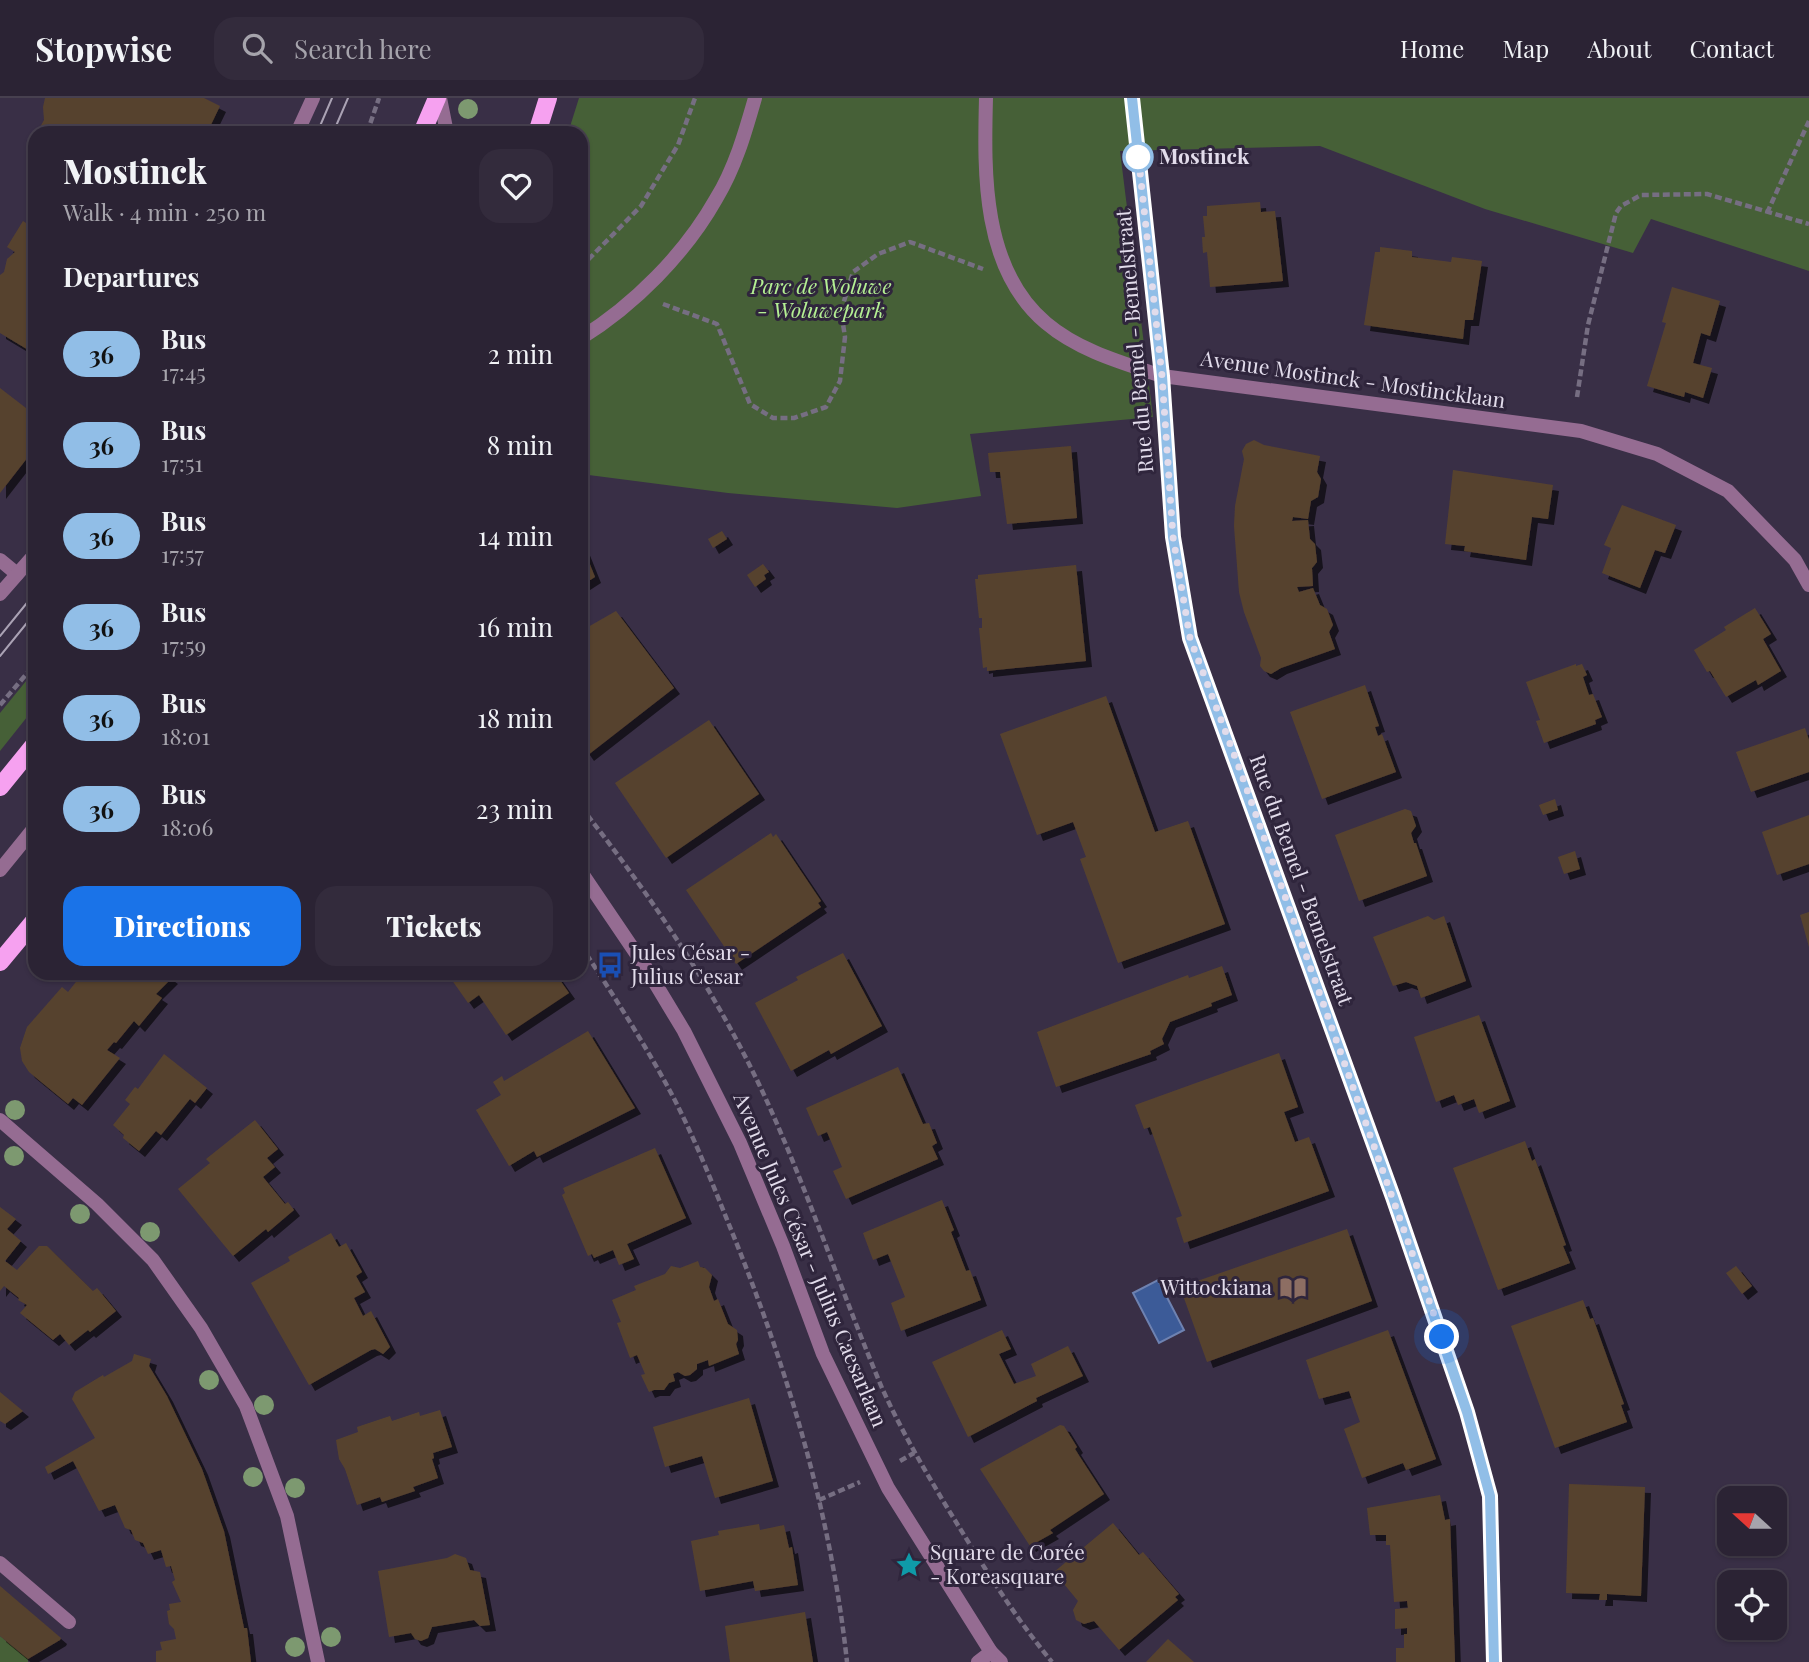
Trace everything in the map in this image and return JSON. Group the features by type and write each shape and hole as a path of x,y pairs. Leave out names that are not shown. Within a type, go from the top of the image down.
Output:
{"main road":[{"path":"425,126 439,98"},
{"path":"539,126 548,98"},
{"path":"0,787 28,753"},
{"path":"0,962 28,928"}],"street":[{"path":"300,126 313,98"},
{"path":"439,98 445,126"},
{"path":"588,332 637,294 691,237 717,199 737,156 755,98"},
{"name":"Avenue Mostinck - Mostincklaan","path":"986,98 985,143 993,228 1000,254 1012,282 1045,323 1066,336 1113,360 1162,376 1581,431 1657,454 1728,491 1796,560 1809,585"},
{"name":"Rue du Bemel - Bemelstraat","path":"1132,98 1162,376 1173,537 1190,638 1390,1187 1467,1412 1490,1496 1494,1662"},
{"path":"0,560 17,573"},
{"path":"0,594 28,561"},
{"path":"0,870 28,836"},
{"name":"Avenue Jules César - Julius Caesarlaan","path":"588,882 646,968 684,1031 740,1143 783,1246 823,1354 888,1488 996,1657 978,1662"},
{"path":"0,1120 97,1203 153,1260 201,1328 247,1406 287,1516 318,1662"},
{"path":"0,1563 69,1622"}],"path":[{"path":"369,126 379,98"},
{"path":"588,260 641,206 678,145 695,98"},
{"path":"1767,213 1809,121"},
{"path":"1577,397 1588,325 1615,213 1621,206 1641,195 1707,194 1809,225"},
{"path":"637,294 716,324 750,404 774,418 794,418 826,407 840,382 845,337 841,311 853,272 878,254 910,242 1012,282"},
{"path":"0,705 28,672"},
{"path":"588,816 652,901 701,979 774,1116 883,1389 914,1453 973,1550 1052,1662"},
{"path":"588,957 670,1092 717,1195 754,1286 786,1376 819,1500 842,1615 847,1662"},
{"path":"896,1464 914,1453"},
{"path":"819,1500 861,1481"}],"green space":[{"name":"Parc de Woluwe - Woluwepark","path":"579,98 1809,98 1809,271 1651,219 1633,253 1485,209 1320,146 1120,151 1153,417 970,434 981,496 897,508 728,493 588,475 588,126 570,126"},
{"path":"28,679 28,716 0,751 0,713"},
{"path":"0,1636 28,1659 28,1662 0,1662"}],"water":[{"path":"1158,1280 1184,1330 1159,1343 1133,1293"}],"building":[{"path":"45,98 204,98 220,106 210,126 41,126 44,120"},
{"path":"1260,202 1261,212 1275,211 1283,281 1210,287 1207,252 1203,253 1202,237 1205,237 1203,216 1207,216 1207,206"},
{"path":"23,221 28,224 28,350 0,333 0,275 4,272 7,259 15,252 7,247"},
{"path":"1380,247 1412,251 1412,257 1451,262 1452,257 1482,261 1473,320 1465,320 1463,339 1364,325 1375,252 1380,252"},
{"path":"1672,287 1720,301 1710,336 1701,333 1693,363 1712,368 1703,398 1685,392 1684,397 1647,386 1666,323 1662,322"},
{"path":"0,388 28,410 28,457 0,493"},
{"path":"1254,440 1264,445 1320,456 1317,472 1321,479 1318,497 1311,501 1308,519 1293,517 1292,521 1308,520 1317,562 1312,568 1313,586 1297,587 1299,592 1313,588 1320,605 1327,609 1333,625 1329,632 1335,649 1271,674 1260,666 1261,658 1239,592 1234,526 1244,459 1242,451 1246,444"},
{"path":"1071,446 1077,518 1007,524 1000,472 990,472 988,453"},
{"path":"1453,470 1553,485 1548,519 1532,517 1526,560 1464,551 1465,546 1445,544"},
{"path":"1622,505 1676,525 1665,553 1655,550 1640,588 1602,573 1611,548 1604,545"},
{"path":"722,531 727,539 713,548 708,539"},
{"path":"588,560 595,577 588,582"},
{"path":"763,564 769,572 764,575 766,579 755,587 747,575"},
{"path":"1076,565 1086,661 987,671 987,667 983,668 979,628 982,628 982,618 979,618 975,579 978,579 978,575"},
{"path":"1755,608 1771,634 1763,639 1781,671 1758,685 1756,680 1726,697 1694,650"},
{"path":"616,611 674,688 588,755 588,627"},
{"path":"1582,664 1587,675 1583,677 1589,695 1593,694 1602,717 1595,720 1596,724 1544,743 1536,721 1540,720 1526,682"},
{"path":"1365,685 1379,726 1375,727 1378,736 1382,734 1396,772 1322,799 1290,712"},
{"path":"1106,696 1155,832 1188,821 1225,924 1118,963 1080,859 1086,857 1073,822 1037,835 1000,734"},
{"path":"709,720 759,794 666,858 615,783"},
{"path":"1805,728 1809,740 1809,772 1751,792 1736,752"},
{"path":"1555,799 1558,810 1543,815 1539,805"},
{"path":"1405,809 1411,811 1416,826 1411,833 1427,876 1359,901 1335,835"},
{"path":"1809,815 1809,864 1777,875 1762,832"},
{"path":"771,833 773,837 776,834 821,901 818,903 821,907 736,964 686,890"},
{"path":"1575,851 1580,869 1564,874 1558,857"},
{"path":"1809,912 1809,947 1800,915"},
{"path":"1428,916 1434,920 1444,916 1466,981 1421,998 1417,986 1406,982 1393,986 1373,937"},
{"path":"843,953 882,1026 831,1054 829,1050 791,1071 755,1003 798,980 796,977"},
{"path":"1222,966 1232,995 1170,1022 1162,1039 1164,1044 1150,1051 1151,1054 1056,1087 1037,1032 1188,975 1189,978"},
{"path":"77,980 170,980 156,994 162,998 139,1026 134,1021 107,1050 120,1058 82,1105 73,1098 68,1104 29,1072 22,1061 20,1048 27,1027 62,987 68,992"},
{"path":"452,980 560,980 569,993 506,1035 479,995 468,1003"},
{"path":"1479,1015 1510,1101 1479,1113 1474,1099 1458,1105 1454,1095 1436,1102 1414,1037"},
{"path":"588,1031 635,1108 537,1157 534,1151 509,1166 476,1110 501,1095 493,1082 502,1076 504,1081"},
{"path":"1279,1053 1298,1107 1284,1112 1295,1142 1309,1137 1329,1191 1184,1243 1176,1218 1182,1216 1150,1127 1144,1129 1135,1105"},
{"path":"164,1054 207,1088 195,1103 190,1099 161,1135 156,1131 139,1151 123,1138 124,1135 113,1125 130,1104 125,1100 135,1087 138,1089"},
{"path":"898,1067 923,1124 929,1123 937,1143 932,1146 938,1159 846,1199 833,1171 842,1167 827,1132 818,1136 806,1108"},
{"path":"255,1120 278,1149 267,1158 275,1167 263,1177 285,1204 288,1202 294,1210 233,1256 178,1189 210,1163 206,1159"},
{"path":"1525,1141 1532,1161 1535,1159 1570,1263 1498,1290 1453,1168"},
{"path":"655,1148 686,1218 627,1244 634,1259 619,1265 613,1250 594,1258 592,1254 588,1256 562,1195 565,1193 563,1188"},
{"path":"942,1200 966,1271 970,1270 981,1300 901,1331 891,1303 905,1297 888,1254 873,1260 863,1233"},
{"path":"0,1207 16,1219 7,1229 21,1241 5,1261 17,1270 39,1246 47,1246 93,1291 97,1288 116,1311 69,1345 60,1334 53,1340 20,1313 27,1305 4,1286 0,1291"},
{"path":"1347,1229 1372,1301 1207,1362 1180,1287"},
{"path":"331,1233 339,1247 346,1243 362,1272 356,1276 365,1292 354,1298 363,1316 371,1311 390,1347 383,1354 375,1349 371,1350 309,1385 251,1283 290,1261 288,1257"},
{"path":"698,1261 700,1267 712,1275 709,1287 714,1301 718,1299 728,1324 737,1330 736,1344 739,1354 709,1366 708,1360 697,1364 697,1369 690,1375 685,1376 678,1372 673,1374 675,1381 669,1383 664,1390 649,1392 641,1375 645,1374 637,1355 630,1358 612,1300 636,1290 634,1286 665,1274 671,1266 680,1268"},
{"path":"1736,1266 1752,1286 1742,1294 1726,1273"},
{"path":"1583,1300 1590,1319 1593,1318 1624,1404 1621,1405 1627,1422 1555,1448 1511,1326"},
{"path":"1002,1330 1011,1349 999,1354 1014,1384 1036,1376 1031,1364 1068,1346 1083,1376 1036,1398 1037,1401 968,1437 932,1362"},
{"path":"1388,1330 1436,1459 1406,1470 1403,1463 1362,1478 1344,1429 1360,1422 1349,1391 1319,1399 1306,1360"},
{"path":"134,1354 151,1359 149,1366 167,1396 202,1469 224,1531 244,1628 247,1628 251,1662 156,1662 156,1651 162,1650 160,1642 176,1639 167,1611 170,1610 169,1604 181,1602 172,1582 175,1580 171,1566 166,1567 161,1550 148,1554 143,1543 135,1540 131,1530 125,1528 115,1505 99,1511 73,1461 48,1474 45,1467 95,1438 72,1399 75,1392 132,1361"},
{"path":"0,1392 23,1411 5,1424 0,1421"},
{"path":"749,1398 773,1481 715,1498 702,1456 665,1467 653,1427"},
{"path":"440,1410 452,1447 433,1453 432,1459 438,1478 413,1487 415,1491 382,1502 380,1497 357,1505 339,1459 336,1440 358,1432 357,1427 390,1416 392,1421 419,1412 420,1416"},
{"path":"1060,1425 1064,1426 1077,1447 1075,1449 1104,1494 1050,1530 1053,1533 1030,1546 980,1469"},
{"path":"1569,1484 1645,1487 1641,1596 1607,1594 1607,1600 1599,1600 1600,1594 1566,1593"},
{"path":"1440,1495 1445,1520 1450,1519 1455,1662 1396,1662 1396,1648 1404,1648 1407,1628 1395,1629 1395,1609 1408,1608 1407,1601 1394,1602 1390,1545 1386,1545 1386,1535 1370,1535 1367,1508"},
{"path":"1113,1523 1139,1555 1143,1552 1179,1594 1175,1597 1178,1600 1119,1650 1094,1621 1084,1624 1076,1620 1073,1610 1078,1601 1054,1572"},
{"path":"759,1524 760,1530 784,1525 789,1548 792,1547 798,1585 755,1591 753,1581 700,1591 691,1541 719,1535 718,1531"},
{"path":"455,1554 466,1558 470,1570 480,1572 490,1625 480,1626 474,1620 432,1627 428,1638 421,1641 415,1639 411,1633 389,1637 378,1571 447,1558"},
{"path":"0,1586 61,1638 60,1640 28,1659 0,1636"},
{"path":"805,1612 813,1662 730,1662 725,1626"},
{"path":"1168,1639 1194,1662 1146,1662"}],"tram line":[{"path":"320,126 332,98"},
{"path":"336,126 348,98"},
{"path":"0,636 28,602"},
{"path":"0,656 28,622"}],"bus line":[{"name":"36","path":"1132,98 1162,376 1173,537 1190,638 1425,1286 1467,1412 1490,1496 1494,1662"}],"place":[{"name":"Mostinck","path":"1138,157"},
{"name":"Jules César - Julius Cesar","path":"610,965"},
{"name":"Wittockiana","path":"1293,1288"},
{"name":"Square de Corée - Koreasquare","path":"909,1565"}],"route":[{"path":"1138,157 1138,153 1162,376 1173,537 1190,638 1240,770 1442,1337"}]}
